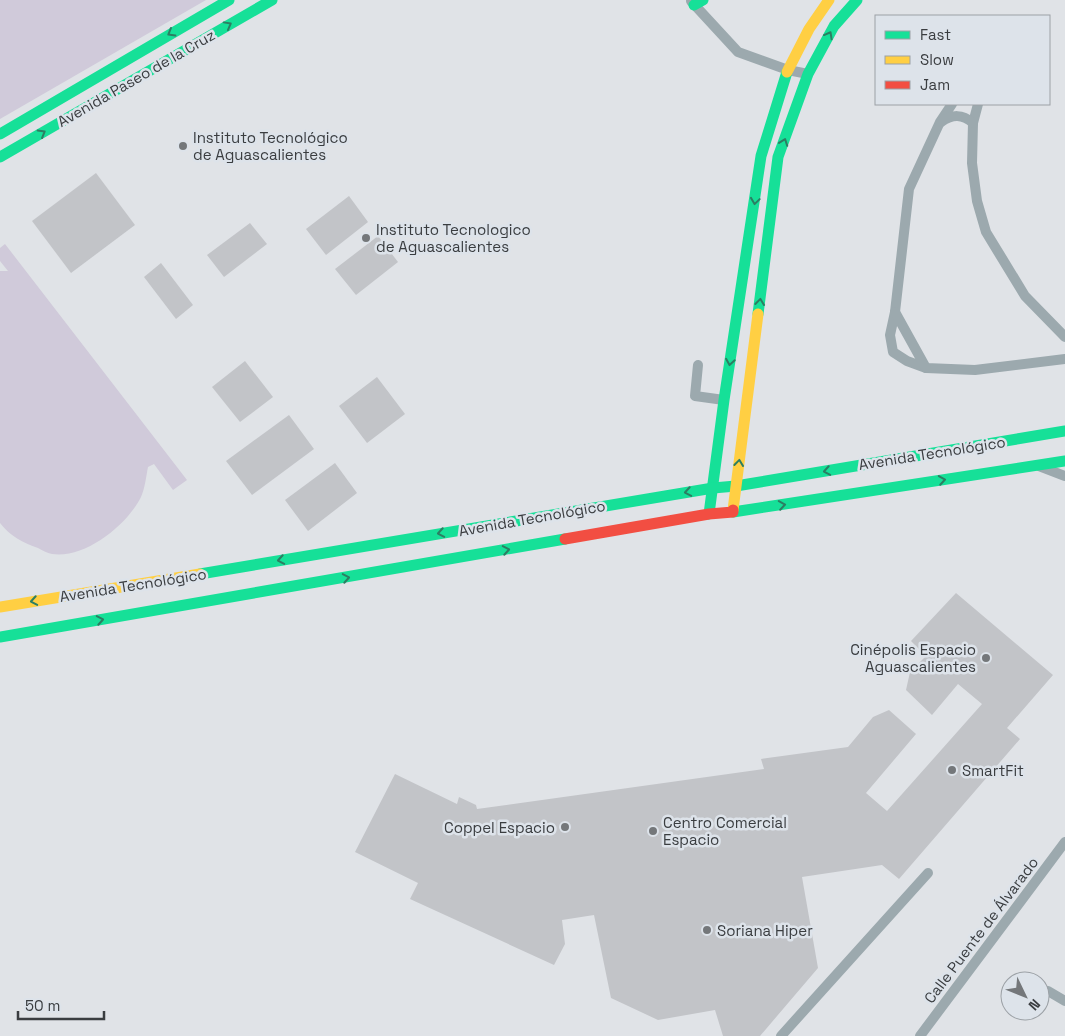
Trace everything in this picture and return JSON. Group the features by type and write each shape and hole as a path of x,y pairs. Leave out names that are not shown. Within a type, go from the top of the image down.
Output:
{"main road":[{"name":"Avenida Paseo de la Cruz","path":"0,134 229,0"},
{"name":"Avenida Paseo de la Cruz","path":"0,157 272,0"},
{"path":"709,514 724,400 762,156 788,70 809,29 829,0"},
{"path":"733,512 778,157 808,74 834,26 857,0"},
{"name":"Avenida Tecnológico","path":"0,607 1065,431"},
{"name":"Avenida Tecnológico","path":"0,637 709,514 733,512 1065,461"}],"street":[{"path":"696,2 738,52 788,70 808,74"},
{"path":"951,105 940,122 909,189 895,312 890,335 893,352 907,361 926,368 975,370 1065,359"},
{"path":"978,105 972,123 972,163 978,201 986,232 1024,296 1065,337"},
{"path":"940,122 949,116 956,116 966,118 972,123"},
{"path":"895,312 926,368"},
{"path":"698,365 695,396 724,400"},
{"path":"1038,465 1065,476"},
{"name":"Calle Puente de Álvarado","path":"920,1036 1065,842"},
{"path":"781,1036 928,872"},
{"path":"1050,991 1065,1001"}],"shaded area":[{"path":"0,0 206,0 0,119"},
{"path":"5,244 187,480 173,490 154,464 148,467 141,497 135,508 126,518 104,538 91,546 65,554 50,554 27,544 12,535 0,523 0,271 8,271 0,261 0,248"}],"building":[{"path":"96,173 135,225 71,273 32,221"},
{"path":"349,196 368,222 326,255 306,229"},
{"path":"250,223 267,244 224,277 207,255"},
{"path":"378,236 398,262 356,295 335,269"},
{"path":"161,263 193,305 176,319 144,277"},
{"path":"245,361 273,397 240,422 212,387"},
{"path":"377,377 405,414 367,443 339,406"},
{"path":"289,415 314,449 252,495 226,461"},
{"path":"335,463 357,493 308,531 285,500"},
{"name":"Centro Comercial Espacio","path":"956,593 1053,675 1007,728 1020,739 899,879 882,865 802,877 818,968 760,1036 723,1036 715,1010 658,1020 611,998 594,915 562,920 565,944 554,965 410,899 418,883 355,852 395,774 457,804 459,797 476,805 477,809 764,769 761,759 848,747 873,717 889,710 916,734 866,793 887,811 982,704 958,684 932,715 906,690 910,672 926,656 911,641"}],"traffic: fast":[{"path":"0,134 229,0"},
{"path":"0,157 272,0"},
{"path":"694,5 703,0"},
{"path":"758,314 778,157 808,74 834,26 857,0"},
{"path":"709,514 724,400 761,156 787,72"},
{"path":"736,486 1065,431"},
{"path":"733,512 1065,461"},
{"path":"200,574 713,488 736,486"},
{"path":"0,637 565,539"}],"traffic: slow":[{"path":"787,72 809,29 829,0"},
{"path":"733,510 758,314"},
{"path":"0,607 200,574"}],"traffic: jam":[{"path":"565,539 709,514 733,512 733,510"}],"place":[{"name":"Instituto Tecnológico de Aguascalientes","path":"183,146"},
{"name":"Instituto Tecnologico de Aguascalientes","path":"366,238"},
{"name":"Cinépolis Espacio Aguascalientes","path":"986,658"},
{"name":"SmartFit","path":"952,770"},
{"name":"Coppel Espacio","path":"565,827"},
{"name":"Centro Comercial Espacio","path":"653,831"},
{"name":"Soriana Hiper","path":"707,930"}]}
